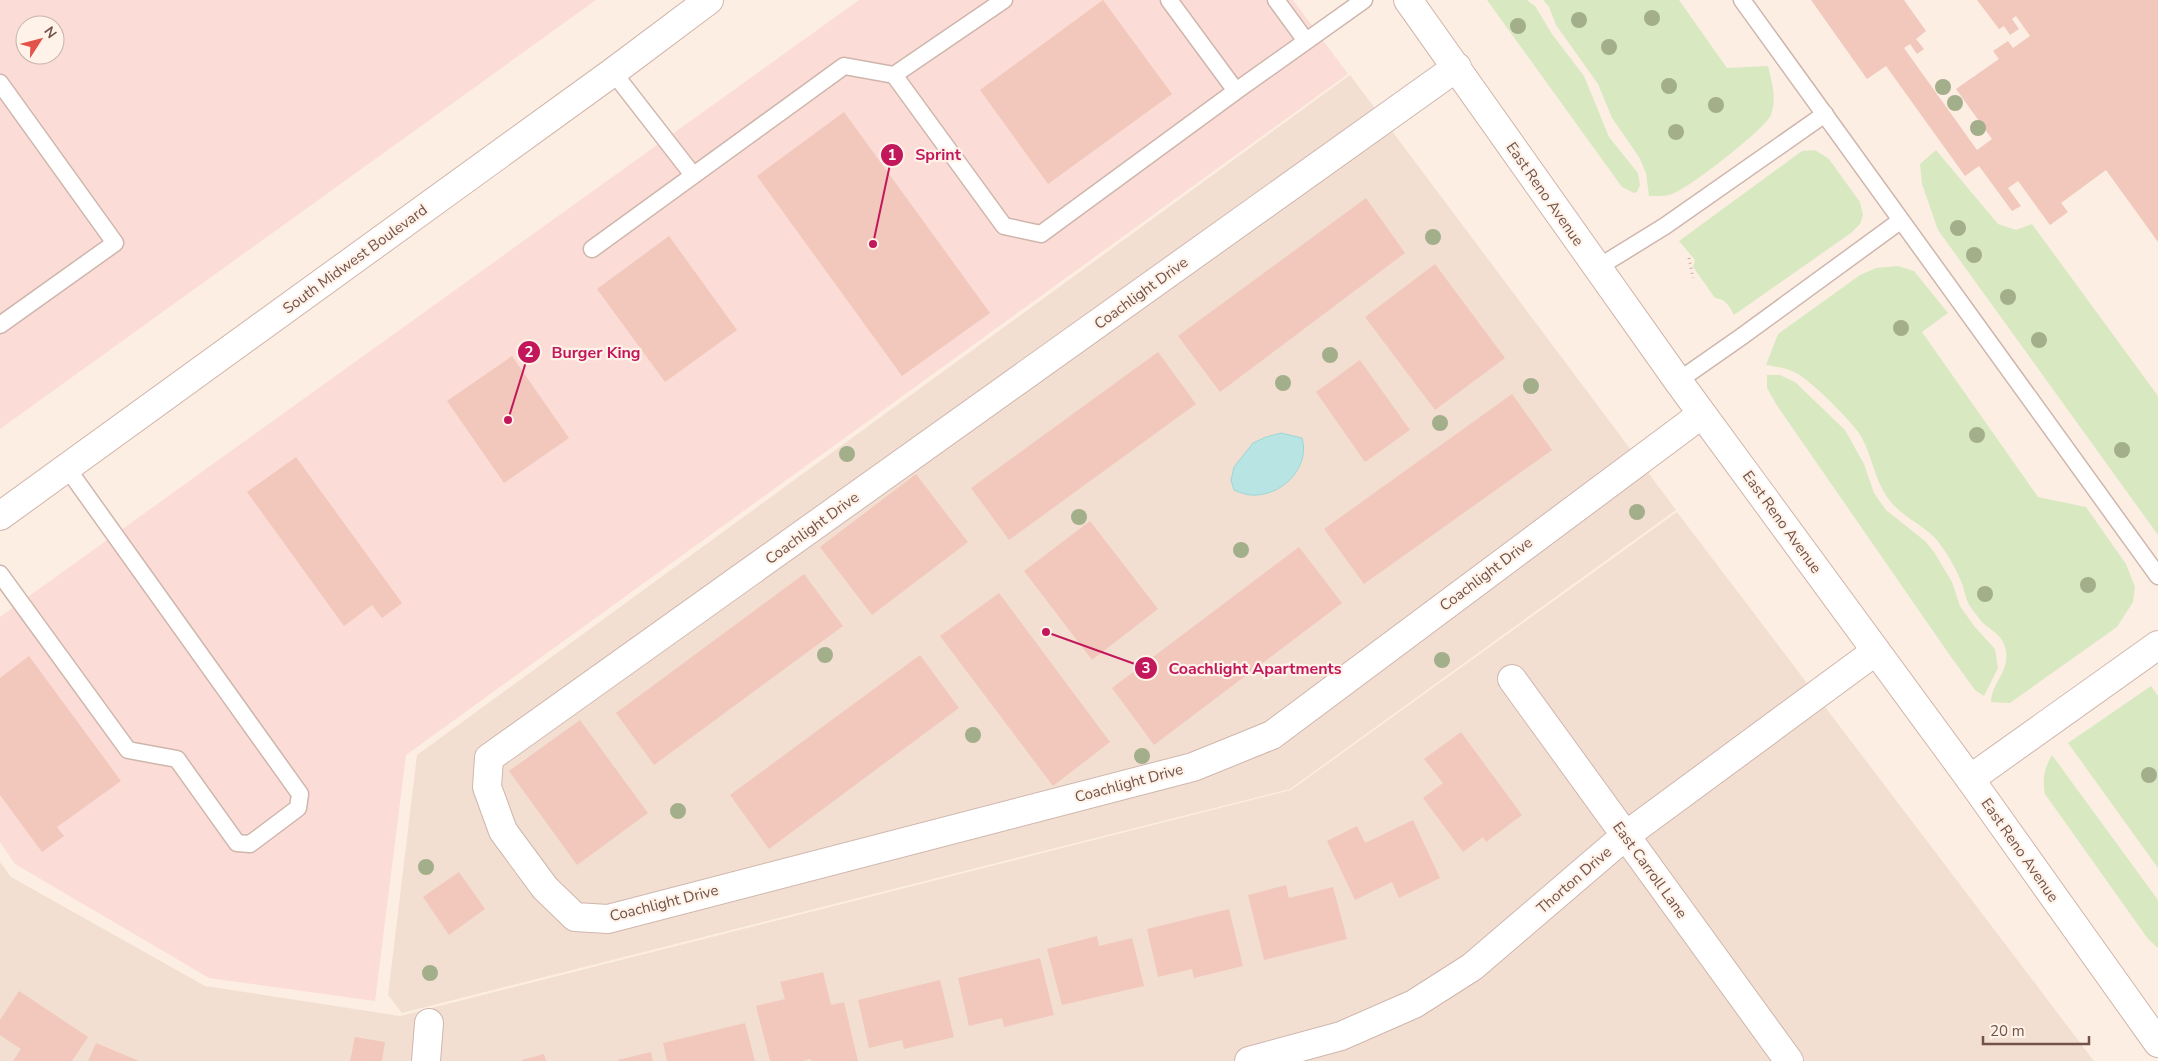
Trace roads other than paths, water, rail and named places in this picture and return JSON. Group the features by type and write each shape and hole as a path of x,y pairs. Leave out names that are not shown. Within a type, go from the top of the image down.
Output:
{"street":[{"name":"South Midwest Boulevard","path":"0,516 613,72 709,0"},
{"name":"East Reno Avenue","path":"1408,0 1678,381 1970,779 2158,1043"},
{"name":"Coachlight Drive","path":"1457,67 489,758 487,787 504,831 545,888 576,916 608,919 1193,766 1272,735 1702,414"},
{"path":"1970,779 2158,645"},
{"name":"Thorton Drive","path":"1248,1061 1341,1036 1414,1004 1472,967 1625,836 1876,651"},
{"name":"East Carroll Lane","path":"1512,678 1789,1061"},
{"path":"426,1061 430,1023"}],"lane":[{"path":"894,75 1004,0"},
{"path":"1169,0 1236,91"},
{"path":"1276,0 1306,41"},
{"path":"592,249 844,66 894,75 1004,226 1041,234 1364,0"},
{"path":"1742,0 2158,576"},
{"path":"613,72 693,176"},
{"path":"0,83 115,243 0,325"},
{"path":"1598,268 1664,226 1826,114"},
{"path":"1678,381 1741,338 1900,221"},
{"path":"0,574 128,750 177,759 237,843 250,844 298,808 300,794 67,468"}],"water":[{"path":"1281,433 1302,438 1304,448 1302,458 1293,476 1286,483 1268,493 1251,495 1234,490 1231,480 1234,467 1253,443"}],"place":[{"name":"Sprint","path":"873,244"},
{"name":"Burger King","path":"508,420"},
{"name":"Coachlight Apartments","path":"1046,632"}]}
